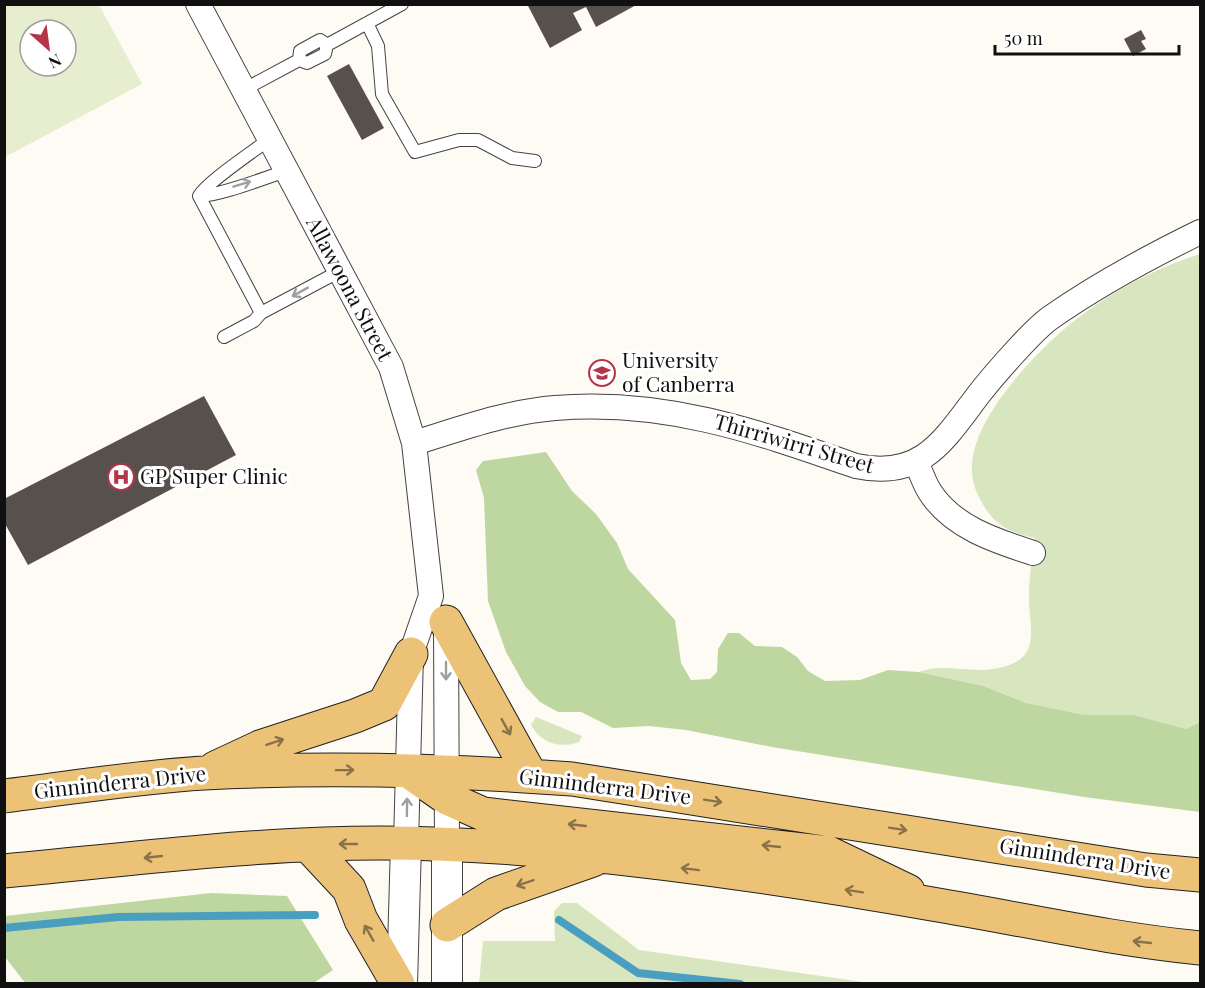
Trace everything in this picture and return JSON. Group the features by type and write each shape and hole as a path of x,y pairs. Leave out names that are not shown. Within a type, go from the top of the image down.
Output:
{"main road":[{"path":"439,609 531,776"},
{"path":"202,773 260,747 355,716 384,704 411,654"},
{"name":"Ginninderra Drive","path":"4,796 202,773 408,771 447,785 531,776 572,779 1146,870 1200,875"},
{"path":"447,785 495,816 829,853 933,904"},
{"path":"308,845 349,889 361,920 400,984"},
{"path":"4,871 308,845 447,845 600,857 811,884 933,904 1129,941 1200,948"},
{"path":"447,925 496,894 600,857"}],"street":[{"name":"Allawoona Street","path":"198,4 391,367 414,443 439,609 447,785 447,845"},
{"name":"Thirriwirri Street","path":"414,443 497,417 555,408 620,407 676,412 729,423 872,470 895,469 916,462 943,441 982,390 1048,319 1143,260 1200,232"},
{"path":"916,462 930,492 966,526 993,540 1033,553"},
{"name":"Allawoona Street","path":"406,844 411,654 439,609"},
{"path":"400,984 406,844"},
{"path":"447,845 447,984"}],"lane":[{"path":"243,90 299,60 307,63 325,54 327,45 402,4"},
{"path":"368,23 378,46 382,94 416,152 459,140 477,140 512,158 535,161"},
{"path":"199,196 206,185 223,176 269,139"},
{"path":"199,196 213,196 230,188 286,171"},
{"path":"199,196 261,313"},
{"path":"224,337 254,321 261,313 340,271"}],"green space":[{"path":"5,4 99,5 142,84 5,157"},
{"path":"1200,254 1200,722 1186,729 1134,715 1085,715 1026,703 984,686 919,672 937,668 993,669 1010,665 1028,650 1031,629 1029,589 1035,538 1007,529 993,519 982,503 973,481 975,446 997,403 1038,354 1086,312 1141,278"},
{"path":"546,452 572,491 596,514 617,543 628,569 675,620 681,663 691,680 710,679 717,672 718,649 728,633 739,633 755,646 782,647 797,657 808,671 825,681 860,680 888,670 919,672 984,686 1026,703 1085,715 1134,715 1186,729 1200,722 1200,812 1084,797 772,747 686,730 649,726 613,728 581,712 558,712 540,702 525,686 506,652 488,601 484,498 476,470 483,461"},
{"path":"536,717 582,736 579,742 572,744 551,743 540,736 531,725"},
{"path":"211,893 287,896 333,970 312,984 26,984 5,957 5,916"},
{"path":"562,903 577,903 639,950 870,983 479,983 483,941 555,941 554,911"}],"building":[{"path":"527,4 638,4 596,27 586,7 573,13 582,30 550,48"},
{"path":"1141,30 1146,39 1141,41 1146,49 1133,56 1124,39"},
{"path":"349,64 384,128 362,140 327,76"},
{"name":"GP Super Clinic","path":"204,396 236,455 28,565 4,522 4,499"}],"waterway":[{"path":"4,928 118,917 315,915"},
{"path":"559,920 638,973 740,984"}],"place":[{"name":"University of Canberra","path":"602,373"},
{"name":"GP Super Clinic","path":"121,477"}]}
